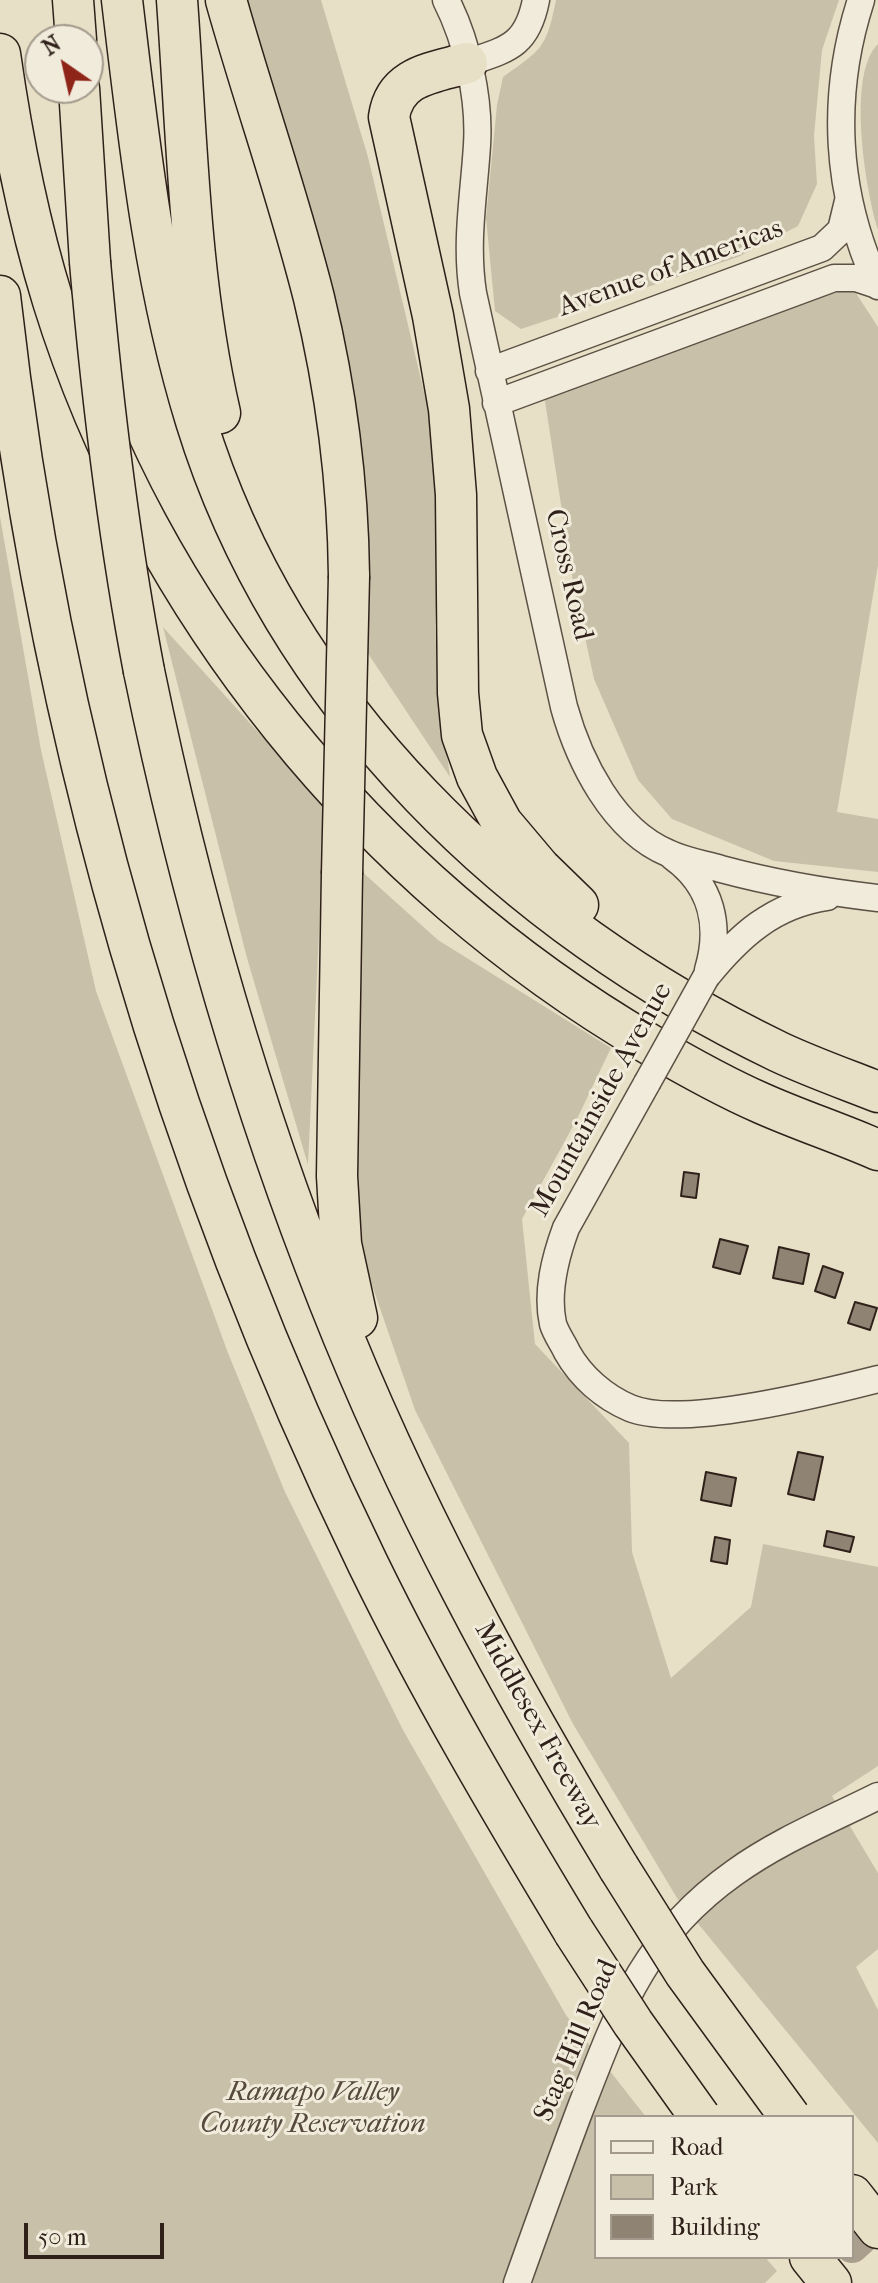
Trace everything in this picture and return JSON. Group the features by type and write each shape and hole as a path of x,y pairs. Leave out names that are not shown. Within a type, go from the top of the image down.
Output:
{"highway":[{"path":"73,0 75,24"},
{"path":"122,0 159,267 182,373 216,475 262,576 320,675 421,797 497,869 585,938 665,991 728,1025 780,1052 878,1092"},
{"path":"177,0 195,263 210,368 225,431 256,521 305,621 421,797"},
{"path":"226,0 303,259 323,342 343,463 349,576 337,1140 341,1244 364,1344 458,1583"},
{"path":"0,54 29,217 54,305 90,402 141,514 203,618 272,714 343,796 423,875 461,910 553,982 635,1036 704,1075 757,1101 875,1148"},
{"path":"467,63 405,84 391,104 389,117 433,316 449,409 456,495 458,714 462,735 488,800 510,834 540,868 595,921 728,1025"},
{"path":"80,104 90,262 119,527 144,671 201,915 239,1046 280,1167 354,1363 458,1583"},
{"path":"0,296 35,539 76,740 127,938 189,1132 261,1324 369,1566 457,1735 574,1932 633,2023 699,2115"},
{"path":"780,1052 878,1073"},
{"name":"Middlesex Freeway","path":"458,1583 551,1756 619,1868 693,1984 789,2115"},
{"path":"854,2198 878,2228"},
{"path":"812,2259 831,2283"}],"street":[{"name":"Cross Road","path":"446,0 473,87 477,141 468,261 489,371 570,730 585,765 605,798 623,819 666,853 780,883 868,897"},
{"path":"467,63 518,43 526,31 536,0"},
{"path":"861,0 852,28 841,91 841,147 848,201 865,257 878,286"},
{"name":"Avenue of Americas","path":"489,371 822,248 841,230 848,201"},
{"path":"496,403 834,278 856,278 878,286"},
{"name":"Mountainside Avenue","path":"666,853 694,876 712,910 715,931 706,977"},
{"name":"Mountainside Avenue","path":"868,897 810,900 787,907 737,941 706,977 566,1228 550,1289 553,1326 571,1360 596,1389 631,1409 667,1416 717,1411 823,1393 878,1379"},
{"name":"Mountainside Avenue","path":"823,1393 878,1392"},
{"name":"Stag Hill Road","path":"517,2283 608,2038 629,1991 649,1957 677,1922 734,1872 804,1832 878,1796"}],"green space":[{"path":"241,0 321,0 368,157 429,413 440,526 435,626 438,686 450,777 365,649 362,456 289,161"},
{"path":"556,0 839,0 822,50 814,136 817,184 798,226 738,257 521,329 495,311 486,218 497,105 503,77 534,53 545,39"},
{"path":"878,44 878,230 864,162 861,106 868,59"},
{"path":"838,286 854,290 878,327 878,565 837,812 878,819 878,872 774,861 672,819 638,780 594,679 573,582 544,395"},
{"name":"Ramapo Valley County Reservation","path":"0,517 41,750 96,991 228,1353 285,1492 403,1730 566,2015 644,2115 594,2115 594,2259 767,2259 777,2271 765,2283 0,2283"},
{"path":"163,627 325,806 308,1165 247,958"},
{"path":"359,869 438,940 611,1048 576,1121 522,1219 535,1344 629,1443 632,1552 671,1678 751,1607 763,1544 878,1567 878,1766 832,1796 878,1873 878,1949 856,1967 878,2010 878,2143 677,1898 573,1724 415,1410 361,1253 349,1154"}],"building":[{"path":"684,1172 699,1174 696,1198 681,1196"},
{"path":"720,1239 748,1246 740,1274 713,1267"},
{"path":"779,1247 809,1254 803,1284 773,1278"},
{"path":"823,1266 843,1273 835,1298 815,1291"},
{"path":"855,1302 877,1308 870,1330 848,1323"},
{"path":"798,1452 823,1457 814,1500 788,1494"},
{"path":"706,1472 736,1478 731,1506 701,1500"},
{"path":"827,1531 854,1537 850,1552 824,1546"},
{"path":"715,1537 730,1540 727,1564 711,1561"}],"waterway":[{"path":"854,2244 878,2222"}]}
